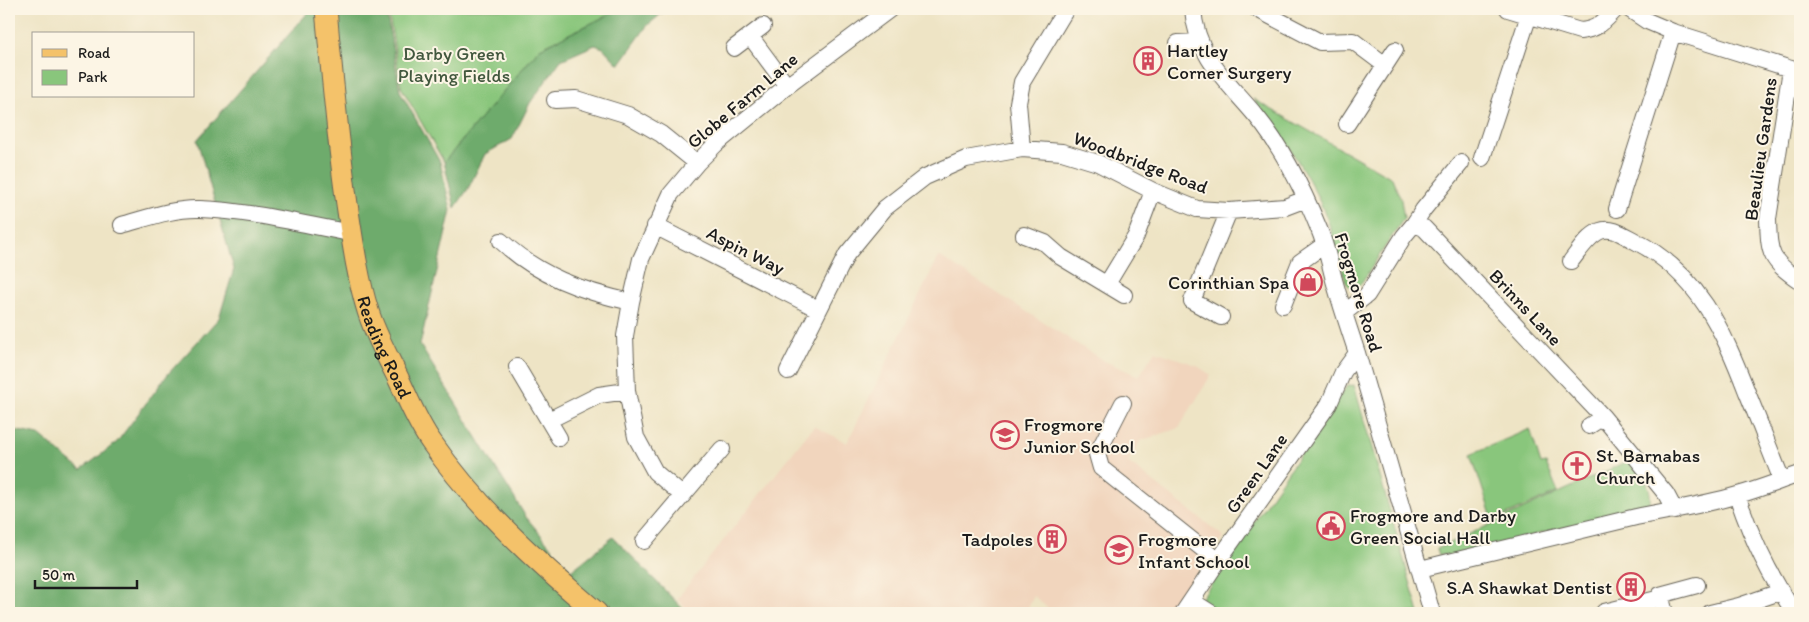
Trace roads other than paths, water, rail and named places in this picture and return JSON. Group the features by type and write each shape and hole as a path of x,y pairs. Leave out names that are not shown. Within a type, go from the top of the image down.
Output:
{"main road":[{"name":"Reading Road","path":"326,9 342,166 351,233 368,312 410,404 431,442 462,482 535,559 597,613"}],"street":[{"name":"Globe Farm Lane","path":"682,495 656,472 636,437 627,391 625,336 641,259 655,226 671,194 716,144 787,86 890,9"},
{"path":"1022,149 1018,103 1022,82 1066,9"},
{"name":"Frogmore Road","path":"1194,9 1194,18 1200,42 1217,71 1258,118 1289,165 1320,231 1432,613"},
{"path":"1257,9 1320,42 1352,42 1385,65"},
{"path":"1508,9 1580,31 1600,26 1616,9"},
{"name":"Beaulieu Gardens","path":"1629,9 1647,21 1673,32 1796,69 1768,219 1768,234 1773,257 1786,271 1800,281"},
{"path":"1482,158 1529,15"},
{"path":"734,48 764,26"},
{"path":"1617,209 1673,32"},
{"path":"750,36 787,86"},
{"path":"1178,43 1200,42"},
{"path":"1347,124 1395,50"},
{"path":"555,100 576,99 628,115 661,134 697,163"},
{"name":"Woodbridge Road","path":"788,371 847,254 885,208 925,177 966,159 1022,149 1062,152 1098,163 1152,191 1197,209 1229,211 1284,207 1306,199"},
{"path":"1344,313 1367,295 1404,236 1461,163"},
{"path":"1107,284 1136,236 1152,191"},
{"path":"122,224 164,213 199,209 250,214 351,233"},
{"path":"1221,317 1192,302 1229,211"},
{"name":"Brinns Lane","path":"1414,224 1424,228 1603,417 1666,494 1675,511"},
{"name":"Aspin Way","path":"655,226 818,309"},
{"path":"1571,261 1592,236 1600,231 1614,230 1648,248 1674,266 1701,296 1723,334 1782,480"},
{"path":"1024,235 1045,243 1061,257 1124,295"},
{"path":"501,242 544,273 569,285 602,296 631,302"},
{"path":"1282,305 1300,262 1324,245"},
{"name":"Green Lane","path":"1188,607 1218,561 1329,404 1343,372 1357,353"},
{"path":"517,367 559,438"},
{"path":"549,420 599,395 627,391"},
{"path":"1122,404 1097,454 1102,468 1218,561"},
{"path":"1589,426 1603,417"},
{"path":"644,541 722,449"},
{"path":"1420,569 1636,517 1675,511 1737,495 1800,474"},
{"path":"1737,495 1748,528 1780,592 1795,613"},
{"path":"1604,612 1663,606 1660,595 1697,585"},
{"path":"1710,613 1737,601 1780,592"},
{"path":"1188,607 1210,613"}],"place":[{"name":"Hartley Corner Surgery","path":"1148,61"},
{"name":"Corinthian Spa","path":"1308,282"},
{"name":"Frogmore Junior School","path":"1005,435"},
{"name":"St. Barnabas Church","path":"1577,466"},
{"name":"Frogmore and Darby Green Social Hall","path":"1331,526"},
{"name":"Tadpoles","path":"1052,539"},
{"name":"Frogmore Infant School","path":"1119,550"},
{"name":"S.A Shawkat Dentist","path":"1631,587"}],"park label":[{"name":"Darby Green Playing Fields","path":"454,64"}]}
